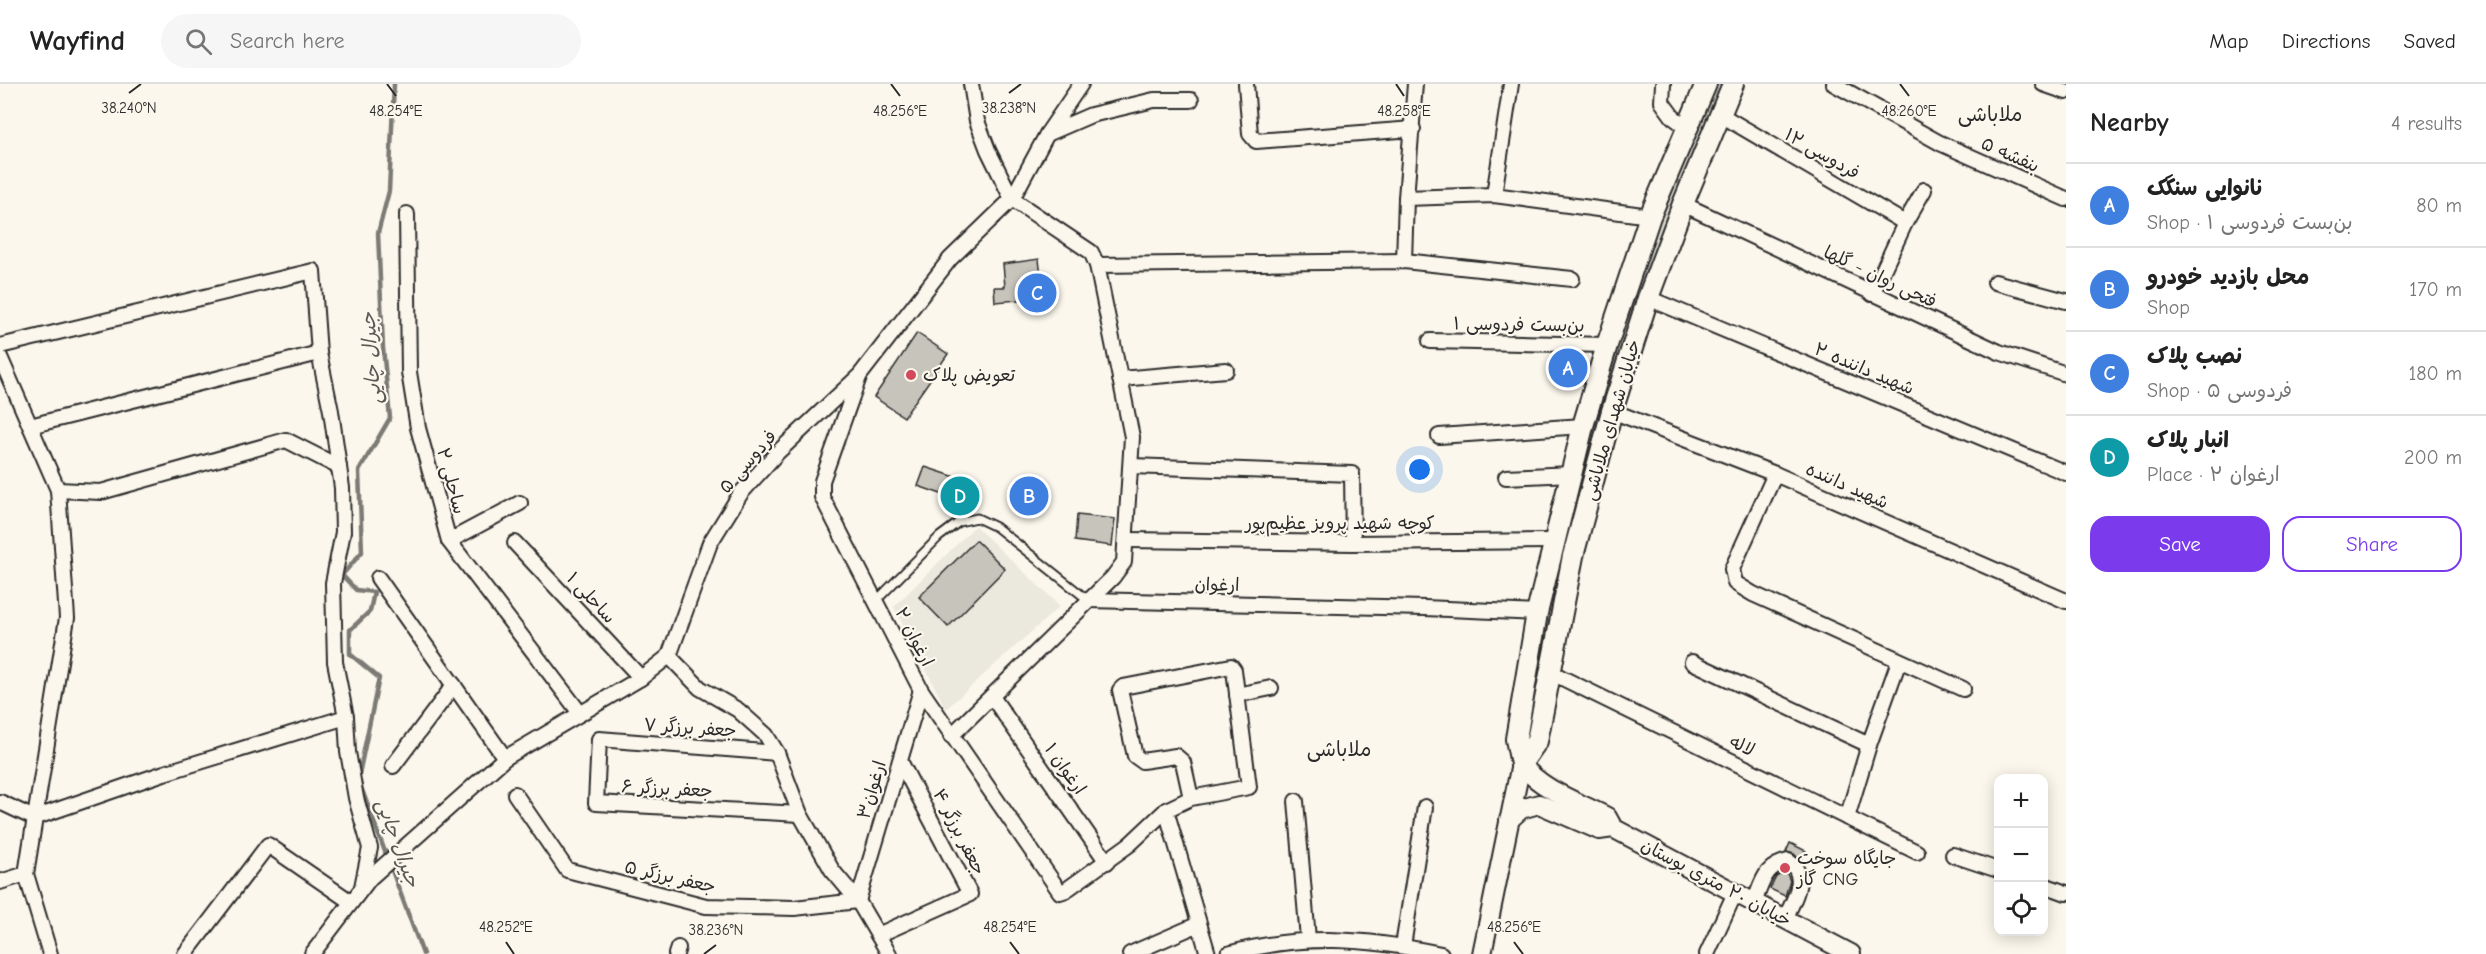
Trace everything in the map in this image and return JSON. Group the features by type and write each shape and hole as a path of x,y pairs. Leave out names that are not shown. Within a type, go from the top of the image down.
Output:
{"main road":[{"name":"خیابان شهدای ملاباشی","path":"1521,764 1516,740 1537,613 1583,426 1650,216 1706,84"},
{"name":"خیابان شهدای ملاباشی","path":"1521,764 1537,741 1573,556 1612,411 1648,298 1683,204 1733,84"}],"street":[{"path":"951,736 993,698 1088,600 1113,578 1125,562 1132,437 1097,266 1091,252 1012,199 987,150 977,121 971,84"},
{"name":"فردوسی ۵","path":"669,656 710,543 741,494 777,453 860,375 950,259 1012,199 1047,134 1081,84"},
{"path":"1246,84 1250,134 1256,141 1413,129"},
{"path":"1404,261 1406,198 1415,84"},
{"path":"1494,195 1511,84"},
{"path":"1663,84 1662,102 1673,117 1688,128"},
{"name":"بنفشه ۵","path":"1834,84 1940,143 2066,199"},
{"path":"2043,84 2066,92"},
{"path":"1047,134 1091,115 1154,100 1191,100"},
{"name":"فردوسی ۱۲","path":"1721,115 1905,223"},
{"path":"1872,294 1905,223 1924,190"},
{"path":"1406,198 1494,195 1650,216"},
{"name":"فتحی روان - گلها","path":"1683,204 1999,352 2066,374"},
{"name":"ساحلی ۲","path":"407,214 409,372 418,428 449,541 580,713"},
{"path":"1097,266 1404,261 1572,279"},
{"path":"0,346 313,271 319,353 339,467 343,532 333,583 335,662 346,717 348,752 356,798 370,848 366,883"},
{"path":"1995,282 2066,301"},
{"name":"شهید داننده ۲","path":"1648,298 2066,473"},
{"name":"بن‌بست فردوسی ۱","path":"1430,341 1607,345"},
{"path":"30,426 319,353"},
{"path":"2,365 58,490 67,618 26,874 50,954"},
{"path":"1120,379 1226,370"},
{"name":"ارغوان ۲","path":"860,375 822,481 822,497 875,602 921,690 1060,892 1107,862"},
{"name":"شهید داننده","path":"1612,411 1775,474 2066,601"},
{"path":"1439,436 1583,426"},
{"path":"58,490 101,492 286,441 339,467"},
{"path":"1131,466 1352,474 1353,543"},
{"path":"1506,477 1572,474"},
{"path":"1775,474 1732,569 1734,583 1753,594 1963,689"},
{"path":"449,541 520,503"},
{"name":"کوچه شهید پرویز عظیم‌پور","path":"1127,540 1353,543 1554,541"},
{"name":"ساحلی ۱","path":"515,543 640,678"},
{"path":"378,578 506,758"},
{"name":"ارغوان","path":"1088,600 1537,613"},
{"path":"312,954 366,883 506,758 640,678 669,656 700,688 738,710 766,735 777,753 800,814 832,870 858,901 889,954"},
{"path":"1847,818 1869,745 1899,661"},
{"path":"1692,662 1869,745"},
{"path":"1107,862 1166,810 1191,798 1249,788 1234,670 1231,666 1123,687 1120,690 1135,756 1142,761 1176,756 1180,758 1183,762 1191,798"},
{"name":"لاله","path":"1552,673 1917,852"},
{"path":"393,766 454,685"},
{"path":"1237,695 1271,688"},
{"name":"ارغوان۳","path":"858,901 921,690"},
{"name":"ارغوان ۱","path":"993,698 1107,862"},
{"path":"0,802 34,818 164,773 346,717"},
{"name":"جعفر برزگر ۷","path":"599,740 777,753"},
{"name":"جعفر برزگر ۶","path":"599,740 596,803 800,814"},
{"name":"جعفر برزگر ۴","path":"878,935 970,894 900,761"},
{"name":"خیابان شهدای ملاباشی","path":"1482,954 1521,764"},
{"name":"خیابان ۲۰ متری بوستان","path":"1521,764 1529,775 1540,782 1607,817 1613,828 1844,952"},
{"name":"جعفر برزگر ۵","path":"515,794 567,870 706,906 794,908 858,901"},
{"path":"1296,801 1308,939"},
{"name":"خیابان ۲۰ متری بوستان","path":"1509,820 1521,809 1539,804 1599,830 1613,828"},
{"path":"1403,946 1425,807"},
{"path":"1166,810 1208,954"},
{"path":"185,954 268,845 351,902"},
{"path":"1953,855 1994,869"},
{"path":"1754,903 1767,873 1775,864 1788,861 1795,865 1800,874 1799,886 1785,919"},
{"path":"0,882 26,874"},
{"path":"2048,887 2066,893"},
{"path":"1707,954 1735,893"},
{"path":"1131,954 1199,924"},
{"path":"1233,953 1308,939 1352,939 1441,954"},
{"path":"1348,954 1352,939"}],"lane":[{"path":"875,602 939,537 958,522 977,518 996,527 1088,600"}],"shaded area":[{"path":"1711,84 1725,84 1676,202 1536,722 1526,741 1522,727 1559,545 1630,292"},
{"path":"975,526 1060,606 946,709 894,607"}],"building":[{"path":"1039,259 1046,301 1030,302 1030,299 995,302 994,287 1005,287 1003,264"},
{"name":"تعویض پلاک","path":"917,333 948,354 904,417 874,397"},
{"path":"1563,357 1576,360 1572,379 1559,377"},
{"path":"925,467 977,484 973,505 918,486"},
{"path":"1026,479 1043,485 1033,513 1016,507"},
{"path":"1077,515 1115,519 1112,546 1075,541"},
{"path":"976,540 1005,569 948,627 919,597"},
{"path":"1790,843 1806,851 1801,861 1794,854 1786,852"},
{"path":"1786,871 1790,881 1785,896 1770,889 1776,877"}],"waterway":[{"name":"جیرال چایی","path":"394,84 389,191 378,233 383,348 390,418 359,471 362,552 342,575 356,590 374,592 370,611 350,630 350,654 379,678 358,779 423,954"}],"place":[{"name":"نصب پلاک","path":"1037,293"},
{"name":"نانوایی سنگک","path":"1568,368"},
{"name":"تعویض پلاک","path":"911,375"},
{"name":"انبار پلاک","path":"960,496"},
{"name":"محل بازدید خودرو","path":"1029,496"},
{"name":"جایگاه سوخت گاز CNG","path":"1785,868"}],"district":[{"name":"ملاباشی","path":"1990,114"},
{"name":"ملاباشی","path":"1339,749"}]}
